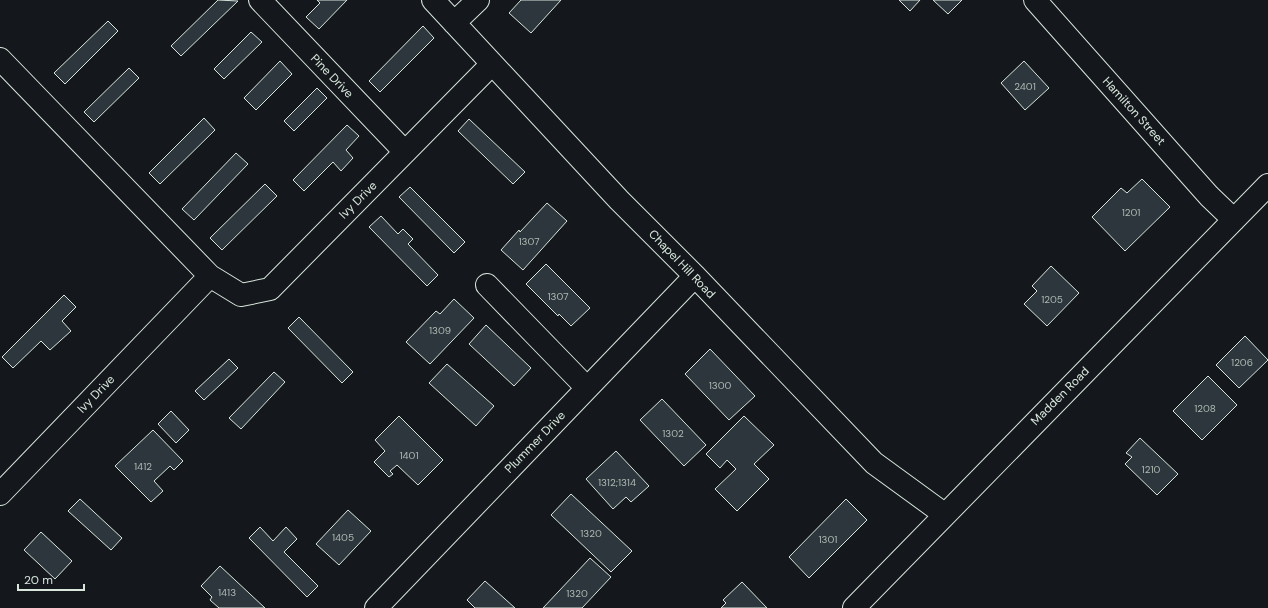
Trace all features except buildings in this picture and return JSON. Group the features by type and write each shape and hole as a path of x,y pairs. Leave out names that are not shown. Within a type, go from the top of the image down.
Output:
{"street":[{"name":"Pine Drive","path":"260,0 405,152"},
{"name":"Chapel Hill Road","path":"433,0 619,200 874,464 944,514"},
{"path":"454,23 478,0"},
{"name":"Hamilton Street","path":"1035,0 1209,196 1234,220"},
{"name":"Ivy Drive","path":"0,59 210,276 241,296 270,289 492,64"},
{"name":"Madden Road","path":"854,608 944,514 1268,185"},
{"name":"Ivy Drive","path":"0,494 210,276"},
{"name":"Plummer Drive","path":"376,608 694,276"},
{"path":"487,285 587,388"}]}
